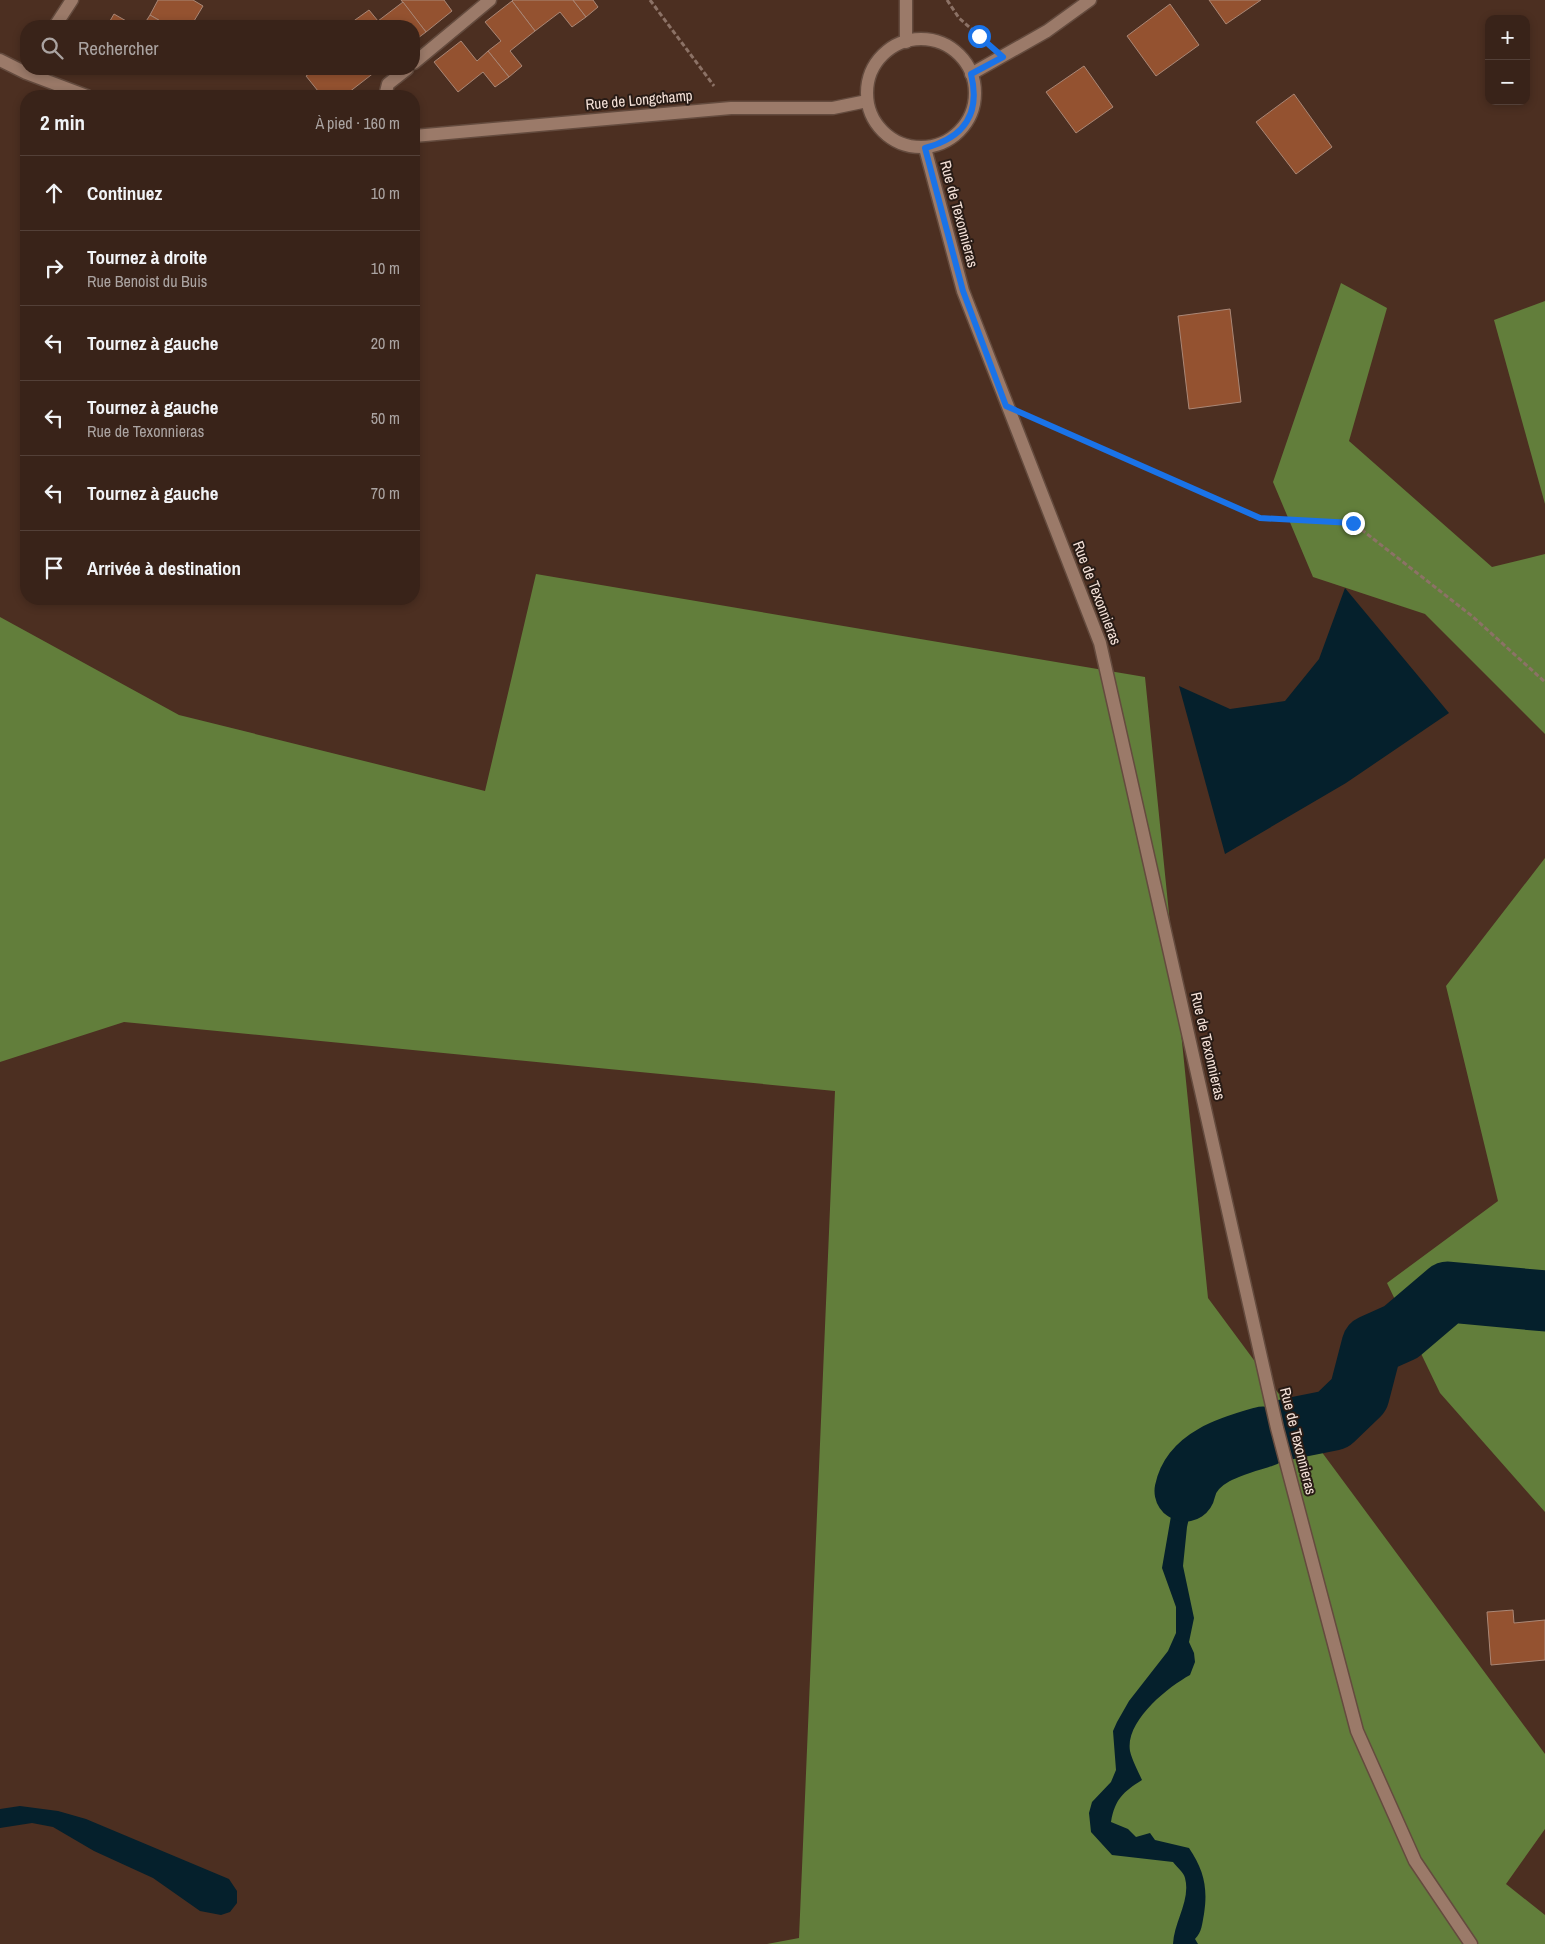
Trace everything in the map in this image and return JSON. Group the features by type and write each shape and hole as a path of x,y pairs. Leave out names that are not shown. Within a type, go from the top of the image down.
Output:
{"main road":[{"path":"59,20 72,0"},
{"path":"420,58 490,0"},
{"path":"906,0 906,42"},
{"path":"971,74 1047,31 1090,0"},
{"path":"926,40 945,45 961,57 971,74 975,90 974,107 967,122 956,135 941,144 925,148 905,145 887,135 874,120 867,101 870,75 876,64 894,46 906,42 926,40"},
{"path":"0,60 20,68"},
{"path":"37,75 73,90"},
{"path":"387,90 388,84 399,75"},
{"name":"Rue de Longchamp","path":"420,135 731,108 833,108 867,101"},
{"name":"Rue de Texonnieras","path":"925,148 963,291 1006,406 1100,643 1277,1428 1357,1731 1415,1861 1471,1944"}],"path":[{"path":"650,0 731,108"},
{"path":"947,0 959,18 1003,57"},
{"path":"1006,406 1260,518 1353,523 1472,616 1545,682"}],"green space":[{"path":"1341,283 1387,308 1349,441 1492,567 1545,554 1545,734 1425,614 1313,577 1273,482"},
{"path":"1545,301 1545,504 1494,320"},
{"path":"536,574 1145,677 1208,1298 1545,1754 1545,1829 1506,1884 1545,1915 1545,1944 767,1944 799,1938 835,1091 124,1022 0,1062 0,617 179,715 485,791"},
{"path":"1545,858 1545,1512 1440,1393 1387,1283 1498,1201 1446,986"}],"water":[{"path":"1345,588 1449,713 1346,783 1225,854 1179,686 1230,709 1285,701 1319,659"},
{"path":"1452,1275 1489,1280 1531,1293 1545,1291 1545,1302 1448,1292 1428,1305 1401,1332 1372,1345 1363,1362 1359,1395 1333,1420 1312,1425 1311,1417 1334,1404 1348,1389 1355,1353 1368,1343 1401,1324 1408,1318 1429,1288 1443,1277"},
{"path":"1261,1429 1263,1437 1250,1438 1242,1454 1211,1468 1196,1486 1187,1527 1183,1566 1194,1618 1189,1642 1194,1653 1195,1662 1190,1675 1160,1696 1141,1717 1134,1728 1130,1740 1130,1751 1142,1780 1121,1797 1115,1807 1111,1822 1128,1829 1136,1837 1150,1833 1155,1840 1189,1848 1198,1864 1204,1880 1205,1896 1201,1928 1195,1939 1198,1944 1173,1944 1186,1894 1183,1874 1173,1862 1112,1855 1091,1832 1089,1813 1092,1802 1111,1782 1116,1770 1113,1731 1117,1722 1129,1701 1168,1651 1176,1633 1176,1607 1162,1568 1171,1516 1187,1469 1201,1451 1236,1430"},
{"path":"20,1806 58,1811 86,1819 229,1879 237,1891 237,1903 230,1912 221,1915 200,1911 153,1878 94,1851 53,1827 32,1823 0,1828 0,1809"}],"building":[{"path":"158,0 193,0 203,6 195,20 159,20 150,15"},
{"path":"401,0 444,0 452,11 426,32 420,24 420,20 417,20"},
{"path":"513,0 573,0 586,17 572,27 560,12 535,31"},
{"path":"573,0 593,0 598,7 586,17"},
{"path":"1209,0 1261,0 1226,24"},
{"path":"512,1 535,31 510,51 522,66 509,77 488,51 501,41 485,22"},
{"path":"403,2 417,20 379,20"},
{"path":"1170,4 1199,45 1156,76 1127,36"},
{"path":"369,10 377,20 355,20"},
{"path":"114,14 124,20 110,20"},
{"path":"150,15 159,20 147,20"},
{"path":"420,24 426,32 420,36"},
{"path":"461,41 477,61 488,51 509,77 495,87 483,72 458,92 434,62"},
{"path":"1084,66 1113,107 1076,133 1046,92"},
{"path":"371,75 352,90 317,90 306,76"},
{"path":"1294,94 1332,147 1296,174 1256,122"},
{"path":"1230,309 1241,402 1189,409 1178,316"},
{"path":"1513,1610 1514,1623 1545,1620 1545,1660 1491,1665 1487,1612"}],"waterway":[{"path":"1288,1429 1333,1420 1359,1395 1372,1345 1401,1332 1448,1292 1545,1301"},
{"path":"1185,1491 1189,1479 1205,1461 1228,1448 1263,1437"}],"route":[{"path":"979,36 1003,57 971,74 975,90 974,107 967,122 956,135 941,144 925,148 963,291 1006,406 1260,518 1353,523"}]}
